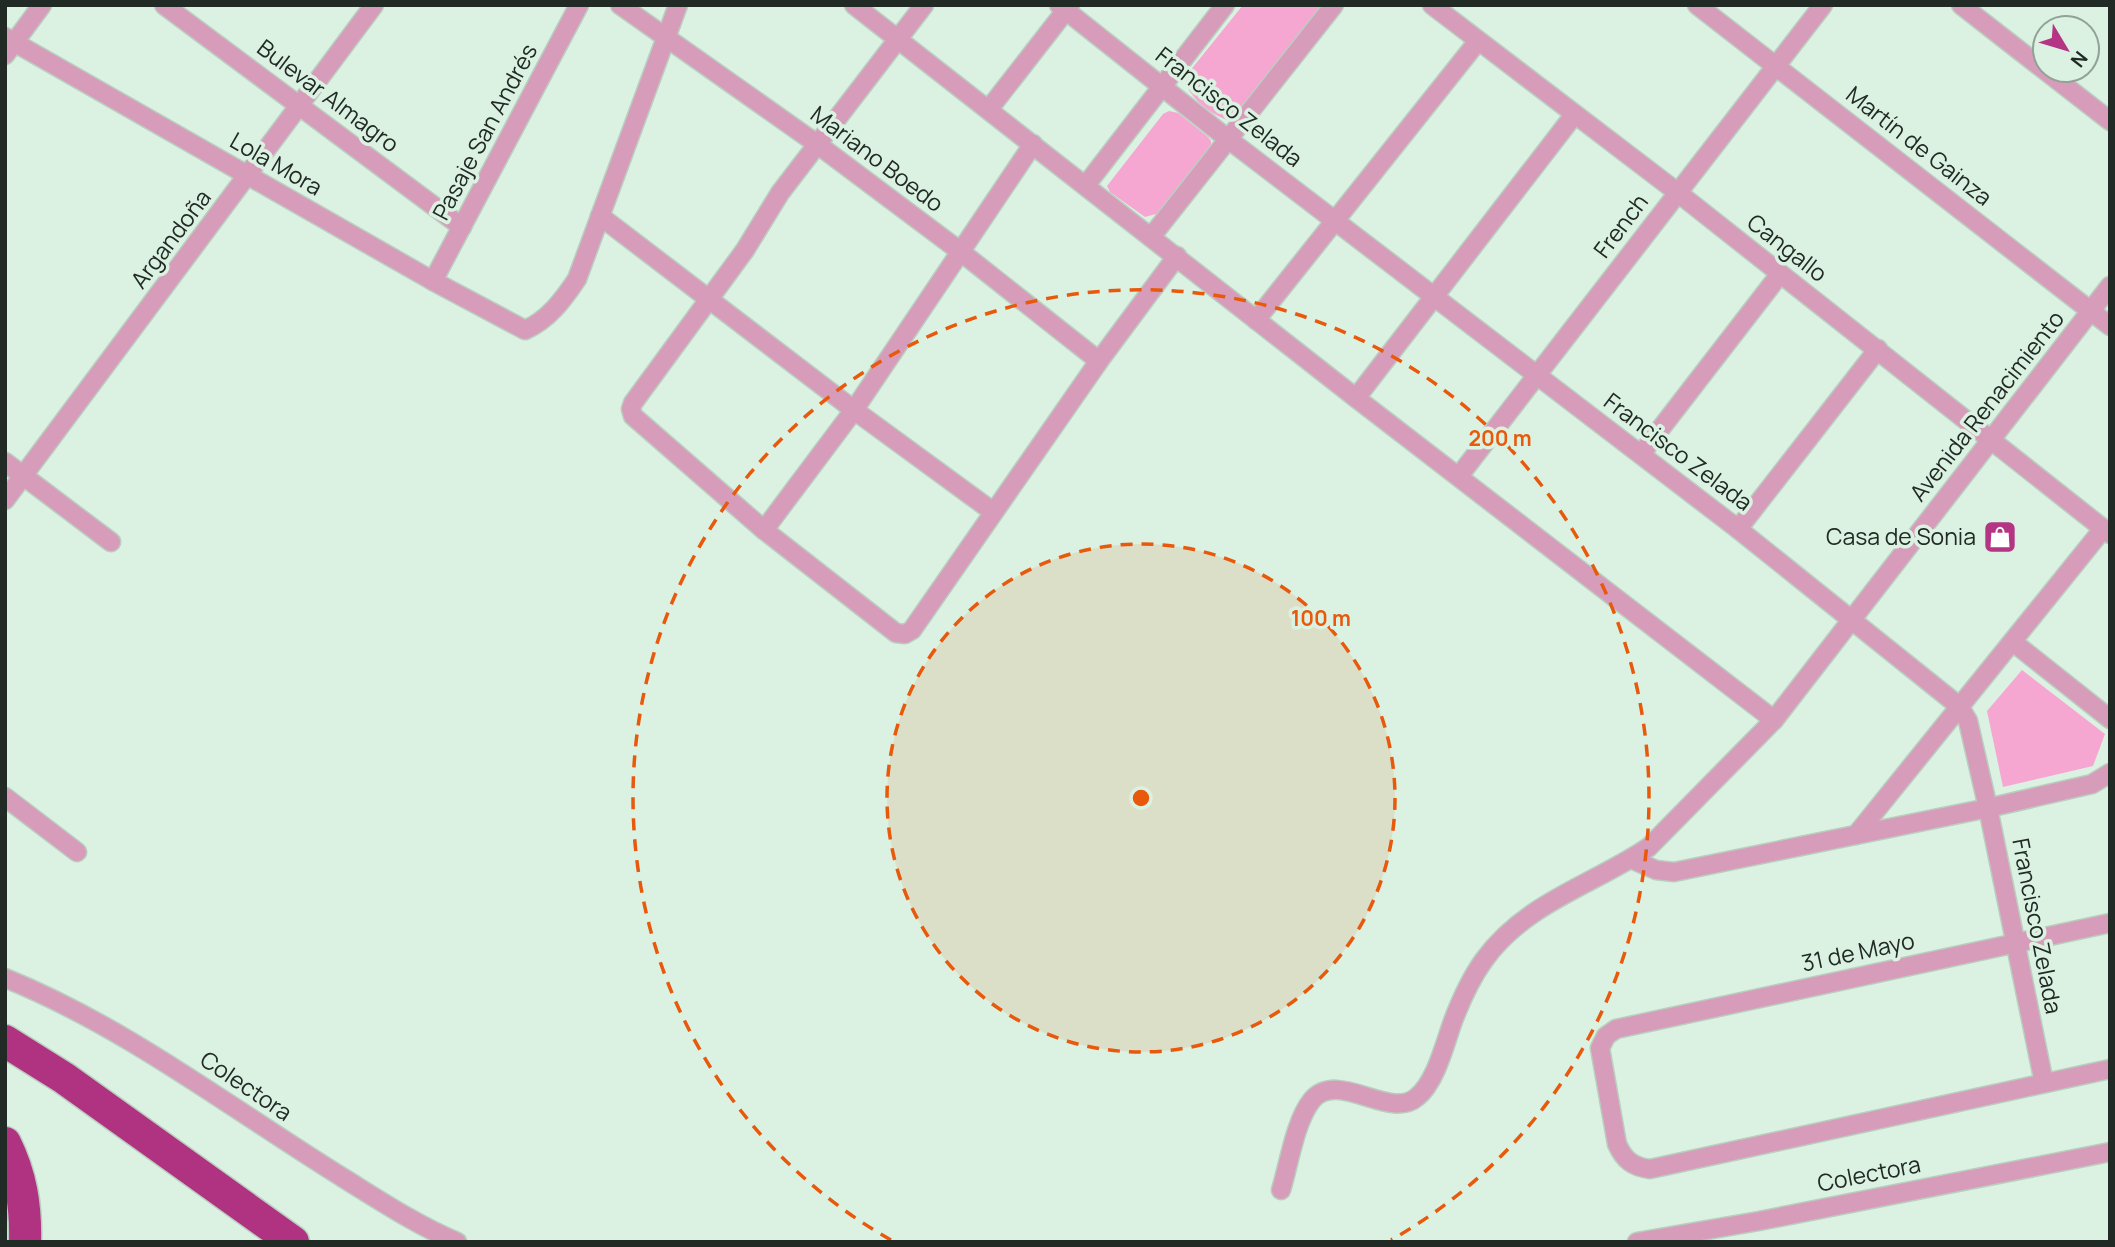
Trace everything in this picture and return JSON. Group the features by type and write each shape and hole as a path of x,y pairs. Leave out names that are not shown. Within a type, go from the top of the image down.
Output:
{"highway":[{"path":"5,1041 64,1078 293,1242"},
{"path":"5,1143 24,1196 25,1242"}],"street":[{"path":"8,45 42,5"},
{"name":"Bulevar Almagro","path":"164,5 462,227"},
{"name":"Argandoña","path":"5,500 374,5"},
{"name":"Pasaje San Andrés","path":"433,281 579,5"},
{"name":"Mariano Boedo","path":"620,5 817,144 961,252 1099,361"},
{"path":"678,5 600,216 854,410 992,511"},
{"path":"855,5 1356,398 1774,720"},
{"path":"924,5 780,193 745,250 631,409 633,416 764,530 896,633 905,634 912,630 992,511 1177,256"},
{"path":"1086,185 1225,5"},
{"path":"1151,237 1334,5"},
{"name":"Cangallo","path":"1432,5 1677,192 2107,531"},
{"name":"Martín de Gainza","path":"1697,5 2110,326"},
{"name":"French","path":"1459,477 1823,5"},
{"path":"1961,5 2110,121"},
{"path":"989,109 1065,7"},
{"name":"Francisco Zelada","path":"1065,7 1228,139 1738,529 1959,706 1968,721 1989,808 2044,1083"},
{"path":"1256,320 1478,41"},
{"name":"Lola Mora","path":"8,45 524,330 537,325 564,300 577,279 600,216"},
{"path":"1356,398 1574,115"},
{"path":"764,530 854,410 1033,144"},
{"path":"1641,454 1780,274"},
{"name":"Avenida Renacimiento","path":"1281,1190 1301,1120 1312,1100 1323,1091 1342,1090 1388,1103 1404,1103 1416,1099 1426,1087 1437,1065 1467,989 1485,959 1509,932 1544,904 1649,847 1774,720 2110,286"},
{"path":"1738,529 1878,349"},
{"path":"5,462 111,542"},
{"path":"1856,835 1959,706 2107,531"},
{"path":"2013,642 2110,719"},
{"path":"1631,859 1657,870 1674,872 1989,808 2092,784 2110,774"},
{"path":"5,797 77,852"},
{"name":"31 de Mayo","path":"2044,1083 1650,1168 1638,1168 1621,1154 1617,1144 1600,1048 1606,1036 1616,1029 2110,923"},
{"name":"Colectora","path":"5,978 48,995 157,1056 311,1159 423,1227 457,1242"},
{"path":"2044,1083 2110,1069"},
{"name":"Colectora","path":"1637,1242 1759,1221 2110,1152"}],"shaded area":[{"path":"1243,5 1325,5 1237,117 1230,121 1201,104 1190,91 1185,77"},
{"path":"1169,111 1178,113 1208,137 1211,151 1163,212 1145,217 1110,192 1107,186 1163,114"},
{"path":"2022,670 2105,734 2093,766 2003,787 1987,711"}],"place":[{"name":"Casa de Sonia","path":"2000,537"}]}
